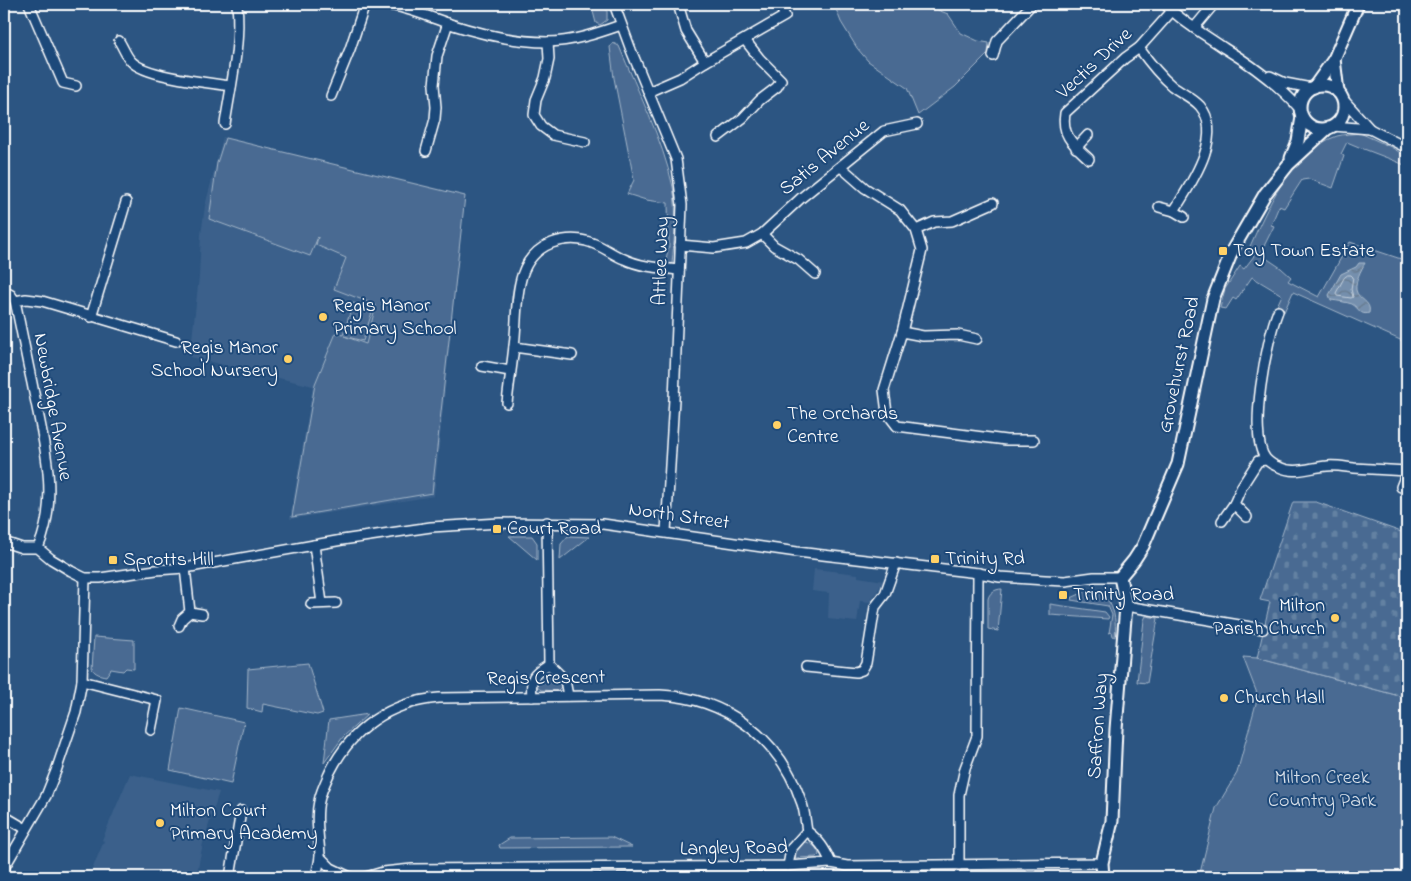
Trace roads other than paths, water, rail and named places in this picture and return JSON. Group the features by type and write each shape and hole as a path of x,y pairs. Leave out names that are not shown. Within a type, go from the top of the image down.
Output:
{"street":[{"path":"29,4 63,82 76,86"},
{"path":"225,124 237,42 239,21 237,4"},
{"path":"331,96 365,4"},
{"path":"376,4 405,9 448,24 500,38 548,42 594,34 621,25"},
{"name":"Attlee Way","path":"614,4 676,159 682,205 666,532"},
{"path":"678,4 686,31 705,62"},
{"path":"993,56 998,41 1032,4"},
{"path":"1165,4 1194,28 1262,74 1290,98 1312,127 1323,129 1331,127 1370,129"},
{"path":"1194,28 1214,4"},
{"path":"1301,113 1302,98 1334,60 1358,4"},
{"path":"648,92 680,78 785,16 780,6"},
{"name":"Vectis Drive","path":"1089,159 1068,138 1065,113 1139,48 1172,11"},
{"path":"426,151 435,119 435,63 448,24"},
{"path":"718,137 743,118 760,100 777,87 781,80 760,60 745,40"},
{"path":"119,41 133,64 141,68 173,77 231,86"},
{"path":"548,42 549,58 545,78 536,100 534,115 541,126 553,135 585,142"},
{"path":"1139,48 1157,72 1199,105 1206,114 1209,126 1207,144 1198,172 1174,212"},
{"path":"1331,127 1342,116 1344,109 1334,60"},
{"path":"1262,74 1285,82 1312,87 1326,85 1340,95 1370,129 1407,148"},
{"name":"Grovehurst Road","path":"1288,165 1298,141 1301,113"},
{"name":"Satis Avenue","path":"680,245 728,247 746,243 762,234 801,198 884,132 917,124"},
{"name":"Grovehurst Road","path":"1120,577 1143,546 1178,464 1213,299 1232,249 1265,194 1288,165 1331,127"},
{"path":"1076,148 1088,135"},
{"path":"841,167 865,188 900,210 916,230 922,250 902,332 884,390 887,414 897,426 1006,440 1034,440"},
{"path":"91,317 126,202"},
{"path":"916,230 934,222 952,221 993,203"},
{"path":"1159,207 1184,218"},
{"path":"762,234 774,246 799,260 815,274"},
{"path":"507,403 514,347 518,284 525,267 533,256 546,245 559,241 586,241 635,264 679,270"},
{"path":"4,291 11,295 15,301 26,299 42,301 176,342"},
{"name":"Newbridge Avenue","path":"15,301 40,421 50,484 46,526 38,548"},
{"path":"1266,460 1260,445 1258,416 1267,350 1278,311"},
{"path":"902,332 923,336 958,335 977,339"},
{"path":"514,347 572,355"},
{"path":"482,366 510,371"},
{"path":"1222,521 1234,504 1242,486 1258,461 1266,460 1280,468 1293,471 1328,466 1407,472 1401,487"},
{"path":"1234,504 1247,517"},
{"path":"547,522 549,664 565,680 568,696"},
{"name":"North Street","path":"85,578 100,578 184,568 314,545 441,526 547,522 603,524 797,552 978,573 1000,578 1065,581 1094,577 1120,577"},
{"path":"4,542 22,548 38,548 51,559 85,578 82,681 76,712 46,796 4,868"},
{"path":"314,545 322,603"},
{"path":"806,667 856,672 862,670 866,664 875,607 885,594 896,563"},
{"path":"184,568 190,612"},
{"path":"959,864 959,795 965,768 977,736 978,573"},
{"name":"Saffron Way","path":"1103,877 1102,863 1112,821 1116,729 1126,606 1120,577"},
{"path":"311,604 336,603"},
{"path":"1126,606 1263,628"},
{"path":"190,612 202,614"},
{"path":"179,626 182,619 190,612"},
{"path":"532,697 530,685 533,677 549,664"},
{"path":"82,681 157,700 151,730"},
{"name":"Regis Crescent","path":"316,877 320,857 317,831 318,802 343,750 352,738 368,725 397,707 420,700 568,696 678,696 705,703 733,715 754,730 780,758 802,802 807,831"},
{"path":"230,877 241,811"},
{"path":"4,816 26,829"},
{"path":"788,866 791,849 807,831 817,838 826,851 831,863"},
{"path":"320,857 331,868 350,877"},
{"name":"Langley Road","path":"366,877 383,872 412,869 788,866 831,863 847,866 1102,863"}],"water":[{"path":"1359,263 1365,263 1357,279 1356,290 1369,306 1369,313 1366,314 1362,313 1352,304 1331,300 1329,295 1341,274 1356,267"}],"place":[{"name":"Toy Town Estate","path":"1223,251"},
{"name":"Regis Manor Primary School","path":"323,317"},
{"name":"Regis Manor School Nursery","path":"288,359"},
{"name":"The Orchards Centre","path":"777,425"},
{"name":"Court Road","path":"497,529"},
{"name":"Trinity Rd","path":"935,559"},
{"name":"Sprotts Hill","path":"113,560"},
{"name":"Trinity Road","path":"1063,595"},
{"name":"Milton Parish Church","path":"1335,618"},
{"name":"Church Hall","path":"1224,698"},
{"name":"Milton Court Primary Academy","path":"160,823"}],"park label":[{"name":"Milton Creek Country Park","path":"1322,790"}]}
